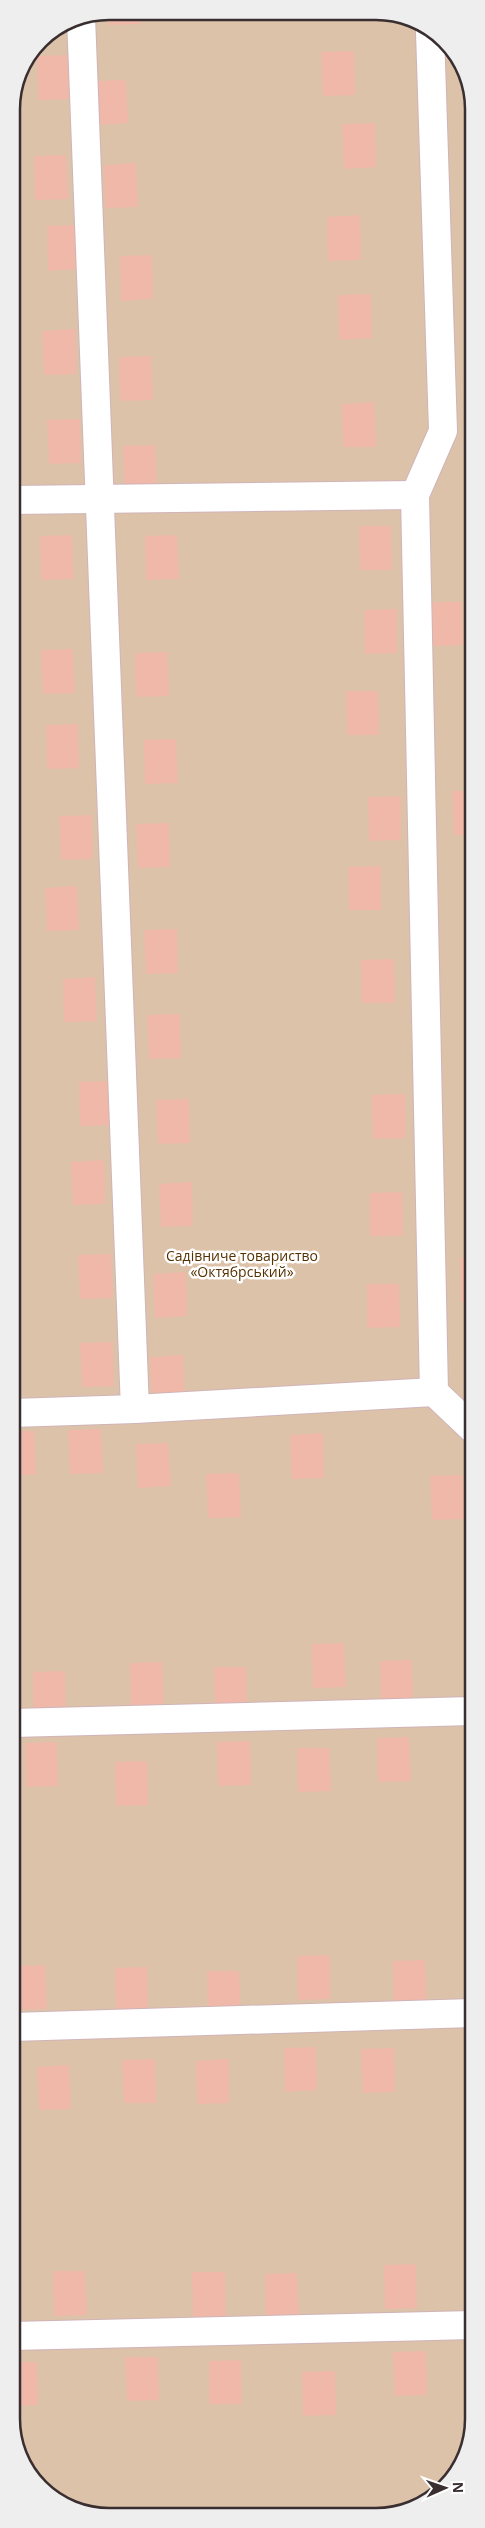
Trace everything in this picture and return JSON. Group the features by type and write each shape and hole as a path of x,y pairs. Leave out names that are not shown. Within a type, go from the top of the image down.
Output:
{"street":[{"path":"81,25 136,1408"},
{"path":"430,38 443,431 415,495 434,1392 465,1421"},
{"path":"20,500 415,495"},
{"path":"20,1412 136,1408 434,1392"},
{"path":"20,1722 465,1711"},
{"path":"20,2028 465,2014"},
{"path":"20,2336 465,2325"}],"green space":[{"name":"Садівниче товариство «Октябрський»","path":"109,20 376,20 393,22 421,32 443,50 456,70 464,97 465,2425 460,2448 453,2463 420,2463 420,2496 405,2503 388,2507 103,2508 92,2506 64,2496 42,2478 29,2458 21,2431 20,103 27,75 42,50 55,38 70,29 92,22"}],"building":[{"path":"109,20 141,20 141,24 109,25"},
{"path":"354,51 355,95 323,96 321,52"},
{"path":"69,55 71,99 38,100 38,56"},
{"path":"126,80 128,123 96,125 94,81"},
{"path":"375,123 376,167 344,169 342,124"},
{"path":"66,155 68,199 35,200 34,156"},
{"path":"136,163 138,207 105,208 104,165"},
{"path":"360,215 361,260 328,261 327,217"},
{"path":"79,225 81,269 48,271 47,226"},
{"path":"152,255 153,299 121,301 120,256"},
{"path":"371,294 372,338 339,340 338,295"},
{"path":"75,329 76,374 44,375 42,331"},
{"path":"151,356 153,400 120,401 119,357"},
{"path":"374,402 376,447 343,447 342,404"},
{"path":"80,419 81,463 49,464 47,420"},
{"path":"155,445 157,489 125,490 123,446"},
{"path":"359,526 391,526 392,570 360,570"},
{"path":"72,535 74,579 41,580 40,536"},
{"path":"177,535 179,579 146,580 145,536"},
{"path":"429,602 462,602 463,645 431,646"},
{"path":"397,609 397,653 365,654 364,610"},
{"path":"73,649 75,693 43,694 41,650"},
{"path":"167,652 169,696 136,697 135,653"},
{"path":"346,691 378,691 379,735 347,735"},
{"path":"78,724 79,768 47,769 46,725"},
{"path":"176,739 178,783 145,784 144,740"},
{"path":"452,791 465,791 465,835 454,835"},
{"path":"401,796 401,840 369,841 368,797"},
{"path":"92,815 93,859 61,860 59,816"},
{"path":"169,823 170,867 138,868 136,824"},
{"path":"381,866 381,910 349,910 348,867"},
{"path":"77,886 79,930 47,931 45,888"},
{"path":"177,929 178,973 146,974 144,930"},
{"path":"394,959 395,1003 362,1003 361,960"},
{"path":"95,977 97,1021 64,1022 63,979"},
{"path":"180,1014 181,1058 149,1059 147,1015"},
{"path":"111,1081 113,1125 80,1126 79,1082"},
{"path":"405,1094 406,1138 373,1139 372,1095"},
{"path":"189,1099 190,1143 158,1144 156,1100"},
{"path":"464,1122 465,1122 465,1166"},
{"path":"104,1160 105,1204 73,1205 71,1162"},
{"path":"192,1182 193,1226 161,1227 159,1184"},
{"path":"402,1192 403,1236 370,1236 370,1193"},
{"path":"111,1254 113,1298 80,1299 78,1255"},
{"path":"460,1258 465,1258 465,1302 461,1302"},
{"path":"186,1272 187,1316 155,1318 153,1274"},
{"path":"367,1284 399,1284 400,1327 367,1328"},
{"path":"113,1342 114,1386 82,1387 80,1343"},
{"path":"183,1355 185,1399 152,1401 150,1357"},
{"path":"101,1429 103,1473 70,1474 68,1430"},
{"path":"20,1431 34,1431 36,1475 20,1475"},
{"path":"323,1433 324,1478 292,1479 290,1435"},
{"path":"168,1443 171,1486 138,1488 136,1444"},
{"path":"239,1473 241,1517 208,1518 206,1474"},
{"path":"463,1475 464,1519 432,1520 430,1476"},
{"path":"344,1643 346,1687 313,1688 312,1644"},
{"path":"412,1660 413,1704 381,1705 380,1661"},
{"path":"162,1662 164,1706 131,1707 130,1663"},
{"path":"214,1667 246,1667 247,1711 215,1712"},
{"path":"65,1671 66,1715 33,1716 33,1672"},
{"path":"409,1737 411,1781 378,1782 377,1738"},
{"path":"250,1741 251,1785 218,1786 217,1742"},
{"path":"57,1742 58,1786 26,1787 25,1743"},
{"path":"297,1748 329,1748 331,1791 298,1792"},
{"path":"147,1761 148,1805 116,1806 115,1762"},
{"path":"330,1955 330,1999 298,2000 297,1956"},
{"path":"425,1960 427,2004 394,2005 393,1961"},
{"path":"45,1965 47,2009 20,2010 20,1966"},
{"path":"147,1967 148,2011 116,2012 115,1968"},
{"path":"207,1971 239,1971 241,2014 208,2015"},
{"path":"316,2047 317,2090 285,2092 284,2048"},
{"path":"394,2048 395,2092 363,2093 361,2049"},
{"path":"155,2059 156,2103 124,2103 122,2060"},
{"path":"229,2059 229,2103 197,2104 196,2061"},
{"path":"69,2065 71,2109 39,2110 37,2067"},
{"path":"416,2264 417,2308 385,2309 384,2265"},
{"path":"53,2271 85,2271 87,2315 54,2316"},
{"path":"192,2272 225,2272 226,2316 193,2317"},
{"path":"297,2273 299,2317 266,2318 265,2274"},
{"path":"426,2351 427,2395 395,2396 393,2352"},
{"path":"125,2357 158,2357 159,2400 127,2401"},
{"path":"241,2360 242,2404 209,2404 209,2361"},
{"path":"20,2362 37,2362 38,2405 20,2406"},
{"path":"335,2371 336,2415 303,2416 302,2372"}]}
